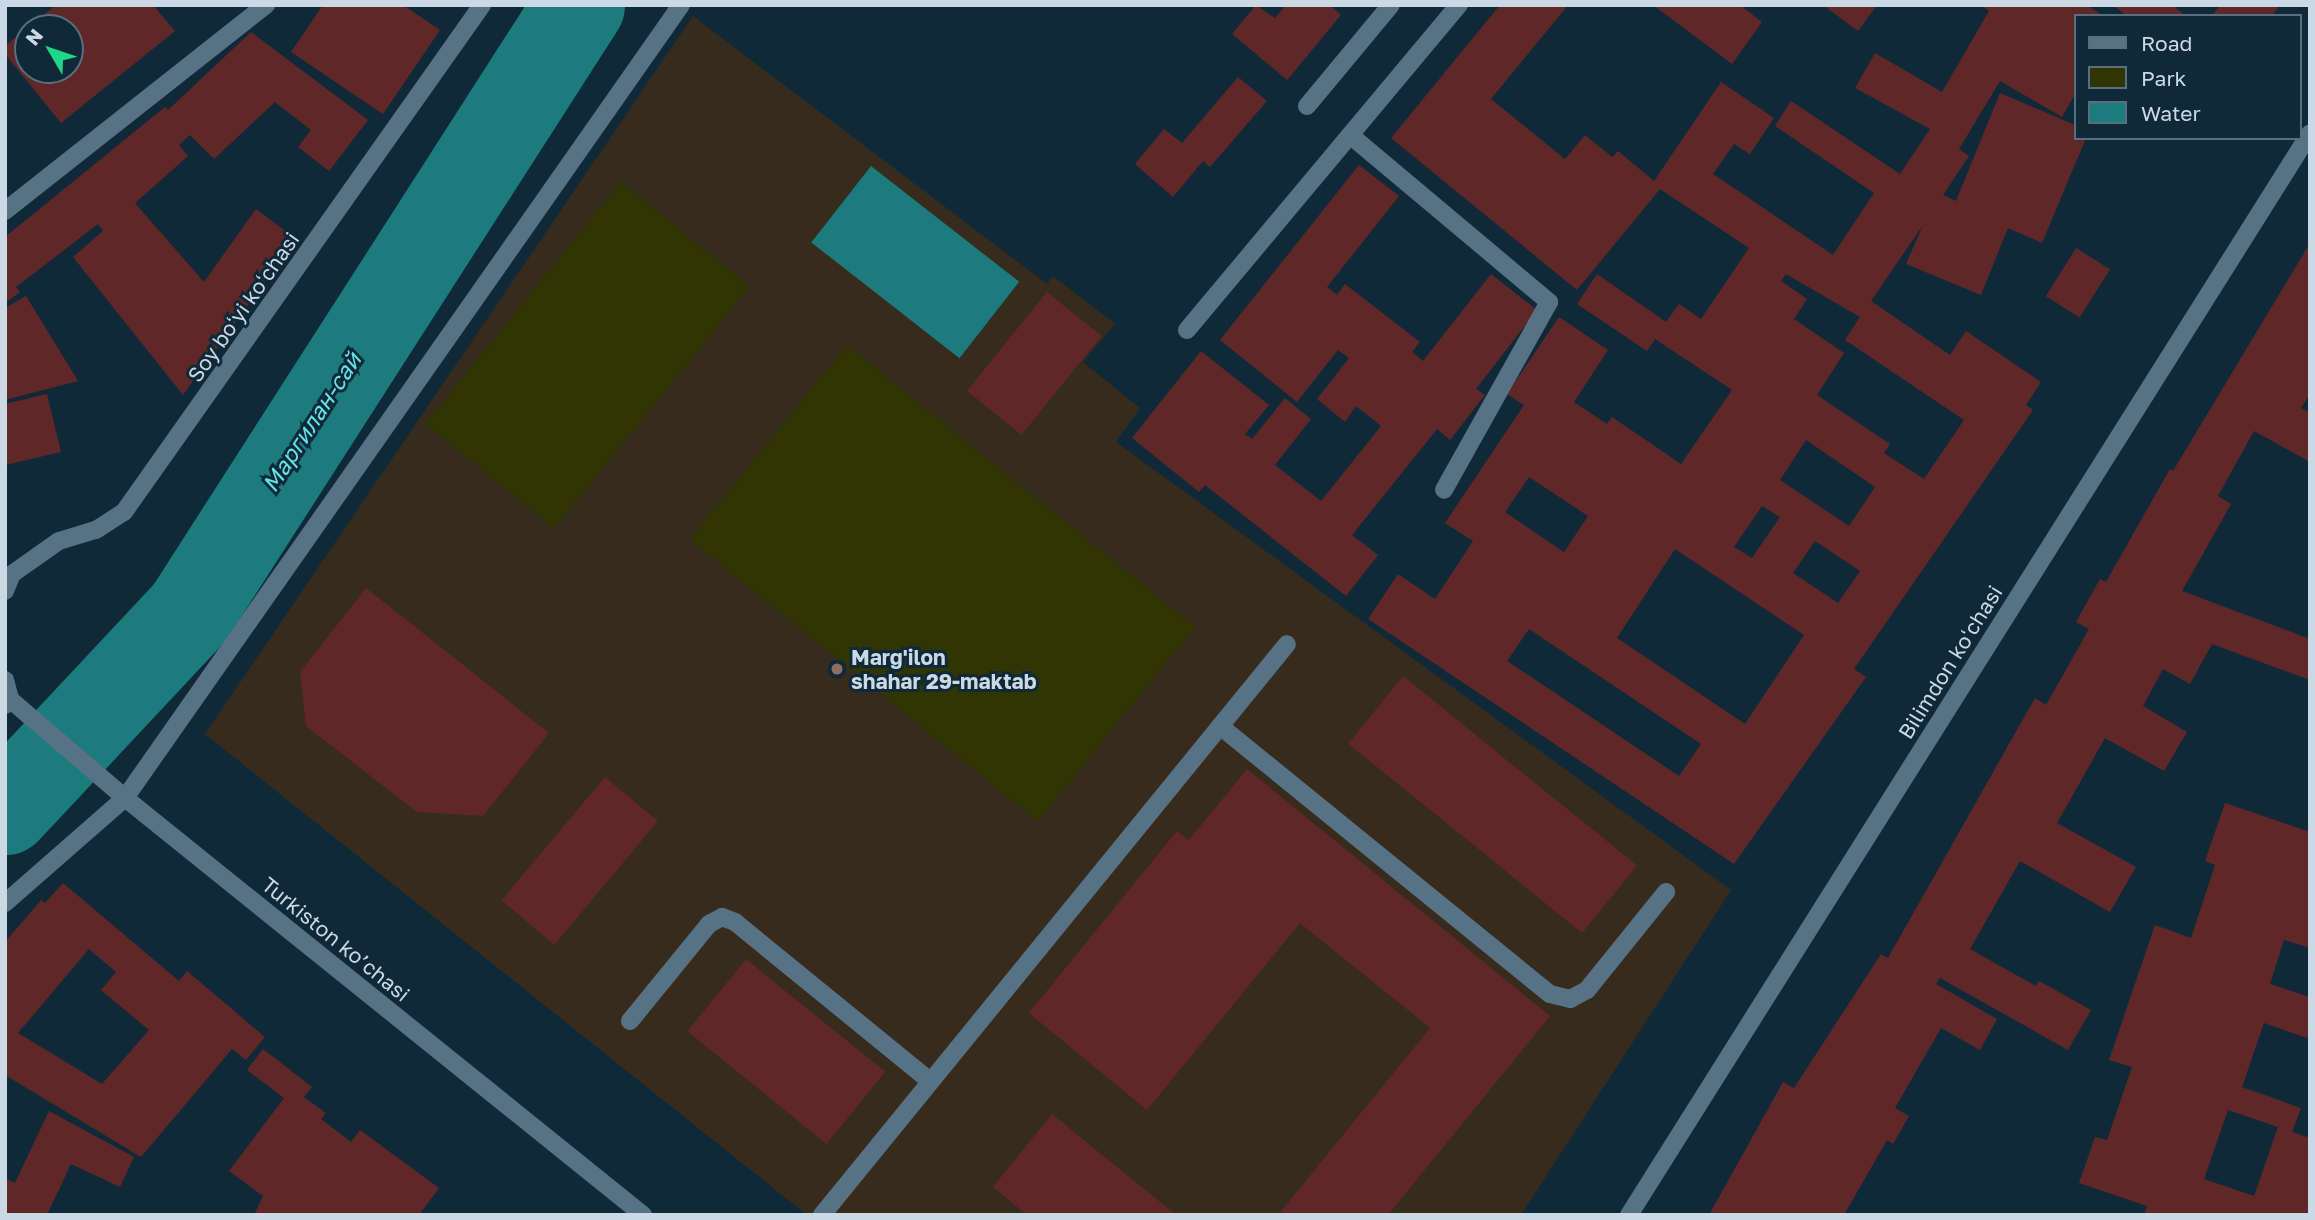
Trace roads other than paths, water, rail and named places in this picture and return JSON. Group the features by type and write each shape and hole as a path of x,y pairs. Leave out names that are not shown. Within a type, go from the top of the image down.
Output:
{"street":[{"path":"5,211 266,5"},
{"name":"Soy boʻyi koʻchasi","path":"5,591 12,574 59,541 96,530 124,512 482,5"},
{"path":"5,903 125,798 681,5"},
{"path":"1307,106 1391,5"},
{"path":"1187,330 1350,135 1449,9"},
{"name":"Bilimdon koʻchasi","path":"1629,1215 2310,133"},
{"path":"1350,135 1549,302 1444,490"},
{"path":"822,1215 1287,643"},
{"path":"5,680 7,699"},
{"name":"Turkiston ko’chasi","path":"7,699 635,1212"},
{"path":"1220,726 1550,994 1570,999 1587,990 1666,892"},
{"path":"631,1021 709,924 722,917 735,922 930,1081"}],"water":[{"path":"871,166 1019,282 959,358 811,242"}],"waterway":[{"name":"Маргилан-сай","path":"5,809 190,611 579,5"}],"place":[{"name":"Marg'ilon shahar 29-maktab","path":"837,669"}]}
